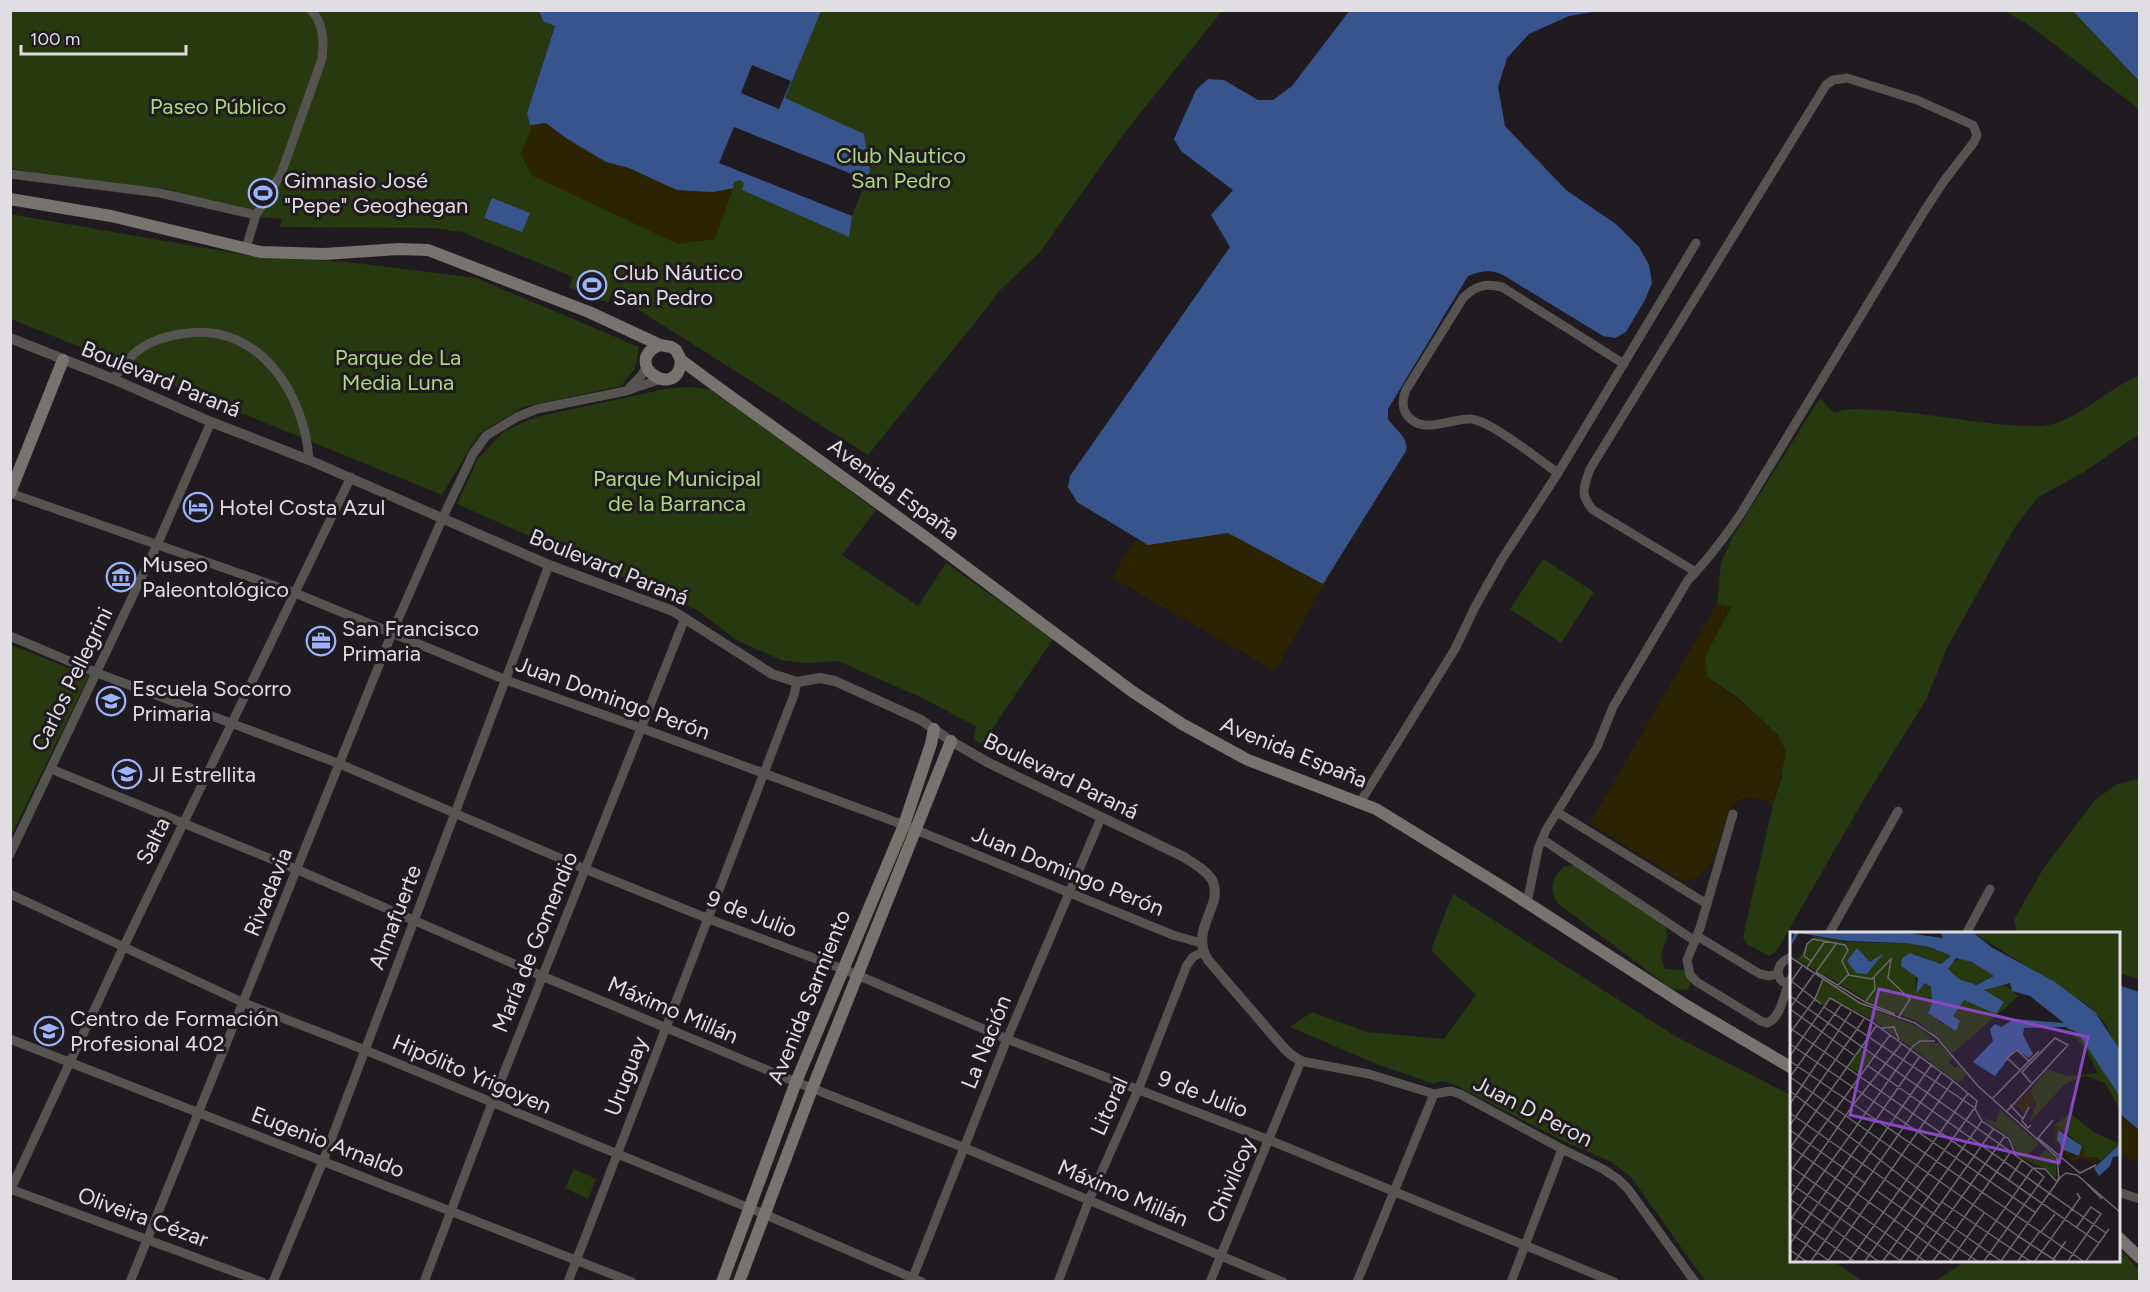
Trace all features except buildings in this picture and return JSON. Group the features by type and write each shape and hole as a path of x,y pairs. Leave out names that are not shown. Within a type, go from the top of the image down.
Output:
{"main road":[{"name":"Avenida España","path":"10,199 111,216 261,252 294,254 399,249 428,250 589,312 642,337 655,348 671,346 679,354 681,360 934,544 1133,693 1182,724 1248,760 1361,801 1376,809 1687,1006 1790,1067"},
{"path":"655,348 647,366 652,375 661,379"},
{"path":"10,493 63,360"},
{"path":"676,375 681,360"},
{"name":"Avenida España","path":"661,379 676,375 712,383"},
{"name":"Avenida Sarmiento","path":"739,1281 812,1089 858,977 910,828 933,729"},
{"name":"Avenida Sarmiento","path":"722,1281 796,1082 843,969 951,741"},
{"path":"2120,1239 2139,1256"}],"street":[{"path":"246,248 256,215 281,174 322,59 322,31 317,17 311,10"},
{"path":"1527,903 1542,839 1597,747 1612,707 1688,580 1696,572 1720,544 1740,515 1923,213 1974,142 1977,135 1973,125 1917,100 1847,78 1833,80 1820,95 1590,469 1583,490 1593,510 1696,572"},
{"path":"10,174 160,193 256,215"},
{"path":"1361,801 1455,649 1474,608 1502,559 1558,473 1696,243"},
{"path":"1558,473 1487,424 1472,419 1433,425 1416,423 1406,414 1402,401 1406,390 1462,298 1472,288 1482,285 1502,287 1624,364"},
{"path":"113,379 136,352 152,342 174,334 197,332 234,337 255,349 270,362 288,388 303,419 308,438 309,460"},
{"name":"Boulevard Paraná","path":"10,338 113,379 211,422 351,477 549,565 673,611 759,668 785,680 797,682 820,678 835,681 921,720 987,762 1184,857 1207,874 1213,883 1214,892 1202,948"},
{"path":"626,391 641,376 647,366"},
{"path":"626,391 661,379"},
{"name":"Rivadavia","path":"130,1281 392,633 473,454 486,436 517,417 537,409 626,391"},
{"name":"Carlos Pellegrini","path":"10,854 157,546 211,422"},
{"name":"Salta","path":"11,1190 123,948 351,477"},
{"name":"Juan Domingo Perón","path":"10,493 295,593 506,680 910,828 1202,948"},
{"name":"Almafuerte","path":"273,1281 323,1161 549,565"},
{"name":"María de Gomendio","path":"424,1281 492,1103 685,618"},
{"name":"9 de Julio","path":"10,636 97,673 340,764 585,869 709,919 843,969 1007,1039 1269,1140 1614,1281"},
{"name":"Uruguay","path":"568,1281 709,919 797,682"},
{"name":"Máximo Millán","path":"51,769 298,870 542,976 812,1089 965,1148 1283,1281"},
{"path":"1830,932 1898,811"},
{"path":"1557,812 1707,904"},
{"path":"1733,814 1707,904 1687,960 1690,975 1697,982 1767,1023 1774,1018 1787,993 1790,980 1783,982 1777,974 1778,968 1790,957"},
{"name":"La Nación","path":"915,1280 1007,1039 1101,818"},
{"path":"1542,839 1696,938 1761,974 1768,976 1777,974"},
{"path":"1967,932 1990,889"},
{"name":"Hipólito Yrigoyen","path":"10,894 244,1003 365,1050 617,1156 764,1214 915,1280"},
{"path":"1202,948 1283,1047 1301,1061"},
{"name":"Litoral","path":"1058,1281 1089,1200 1138,1090 1187,965 1202,948"},
{"name":"Eugenio Arnaldo","path":"10,1039 632,1281"},
{"name":"Juan D Peron","path":"1301,1061 1369,1074 1434,1094 1451,1091 1460,1094 1603,1169 1628,1189 1695,1281"},
{"name":"Chivilcoy","path":"1210,1281 1301,1061"},
{"path":"1356,1281 1434,1094"},
{"path":"1511,1281 1562,1149"},
{"name":"Oliveira Cézar","path":"11,1190 262,1281"},
{"path":"2120,1193 2139,1198"}],"green space":[{"name":"Club Nautico San Pedro","path":"11,11 539,11 543,21 555,25 527,113 529,121 719,163 804,11 1222,11 1126,131 1040,252 998,292 868,455 612,293 608,303 569,287 573,277 462,232 433,228 280,227 282,219 247,216 167,189 65,179 11,168"},
{"path":"2004,11 2073,11 2139,81 2139,109 2026,23"},
{"name":"Parque de La Media Luna","path":"10,214 257,257 347,262 476,278 639,347 635,369 621,386 523,407 478,435 442,495 11,319"},
{"path":"2139,376 2139,434 2084,472 2037,498 2013,530 1948,646 1926,700 1864,799 1776,952 1769,956 1747,944 1743,937 1773,804 1782,777 1779,736 1737,697 1707,677 1705,656 1731,607 1717,604 1721,563 1732,538 1820,398 1834,413 1850,409 1879,410 1997,424 2042,426 2067,419 2115,388"},
{"name":"Parque Municipal de la Barranca","path":"692,387 711,390 876,510 842,555 918,606 946,563 1053,639 982,744 974,739 976,726 918,696 838,661 806,663 781,660 736,640 697,610 457,504 477,460 504,431 536,417 670,388"},
{"path":"1543,559 1594,592 1561,643 1510,609"},
{"path":"11,645 89,676 11,836"},
{"path":"2139,779 2139,979 2120,973 2120,932 2017,932 2014,920 2043,869 2094,801 2117,784"},
{"path":"1564,866 1584,866 1599,877 1659,910 1666,922 1667,938 1661,955 1665,969 1683,970 1691,978 1689,990 1672,989 1557,903 1553,883"},
{"path":"1453,894 1675,1036 1790,1094 1790,1262 1834,1262 1862,1281 1705,1281 1631,1177 1610,1161 1563,1141 1453,1084 1442,1081 1434,1084 1374,1063 1290,1027 1312,1012 1366,1032 1444,1039 1476,995 1431,950"},
{"path":"574,1169 596,1179 588,1199 565,1188"},
{"path":"2120,1249 2139,1270 2139,1281 1935,1281 1964,1262 2120,1262"}],"sand":[{"path":"546,122 566,138 605,161 629,168 677,190 713,192 733,189 715,239 678,244 531,175 521,154 532,126"},
{"path":"1392,464 1275,671 1112,578 1134,541 1217,529"},
{"path":"1717,604 1731,607 1705,656 1707,677 1765,723 1783,745 1786,755 1773,804 1756,798 1742,799 1733,807 1726,819 1710,864 1700,875 1684,882 1590,823"},
{"path":"2120,1115 2139,1130 2139,1164 2120,1153"}],"water":[{"path":"1350,10 1599,11 1569,16 1529,34 1507,58 1498,87 1505,126 1566,190 1616,224 1639,247 1649,265 1652,283 1626,332 1615,338 1603,336 1503,275 1486,271 1468,276 1388,409 1388,419 1404,438 1406,451 1323,584 1228,533 1148,545 1077,502 1068,487 1070,476 1230,247 1211,215 1233,190 1181,151 1174,139 1196,90 1208,79 1224,80 1258,100 1273,100 1292,86"},
{"path":"539,11 821,11 785,98 864,134 870,171 852,216 849,237 742,190 744,183 740,180 734,182 733,188 713,192 677,190 629,168 606,162 546,123 530,125 527,113 555,26 543,21"},
{"path":"2073,11 2139,11 2139,81"},
{"path":"492,198 530,213 522,232 484,218"},
{"path":"2120,985 2139,992 2139,1130 2120,1114"}],"pier":[{"path":"752,65 791,81 779,109 741,93"},
{"path":"734,127 867,180 852,216 719,163"}],"place":[{"name":"Gimnasio José \"Pepe\" Geoghegan","path":"263,193"},
{"name":"Club Náutico San Pedro","path":"592,285"},
{"name":"Hotel Costa Azul","path":"198,507"},
{"name":"Museo Paleontológico","path":"121,577"},
{"name":"San Francisco Primaria","path":"321,641"},
{"name":"Escuela Socorro Primaria","path":"111,701"},
{"name":"JI Estrellita","path":"127,774"},
{"name":"Centro de Formación Profesional 402","path":"49,1031"}],"park label":[{"name":"Paseo Público","path":"218,106"}]}
